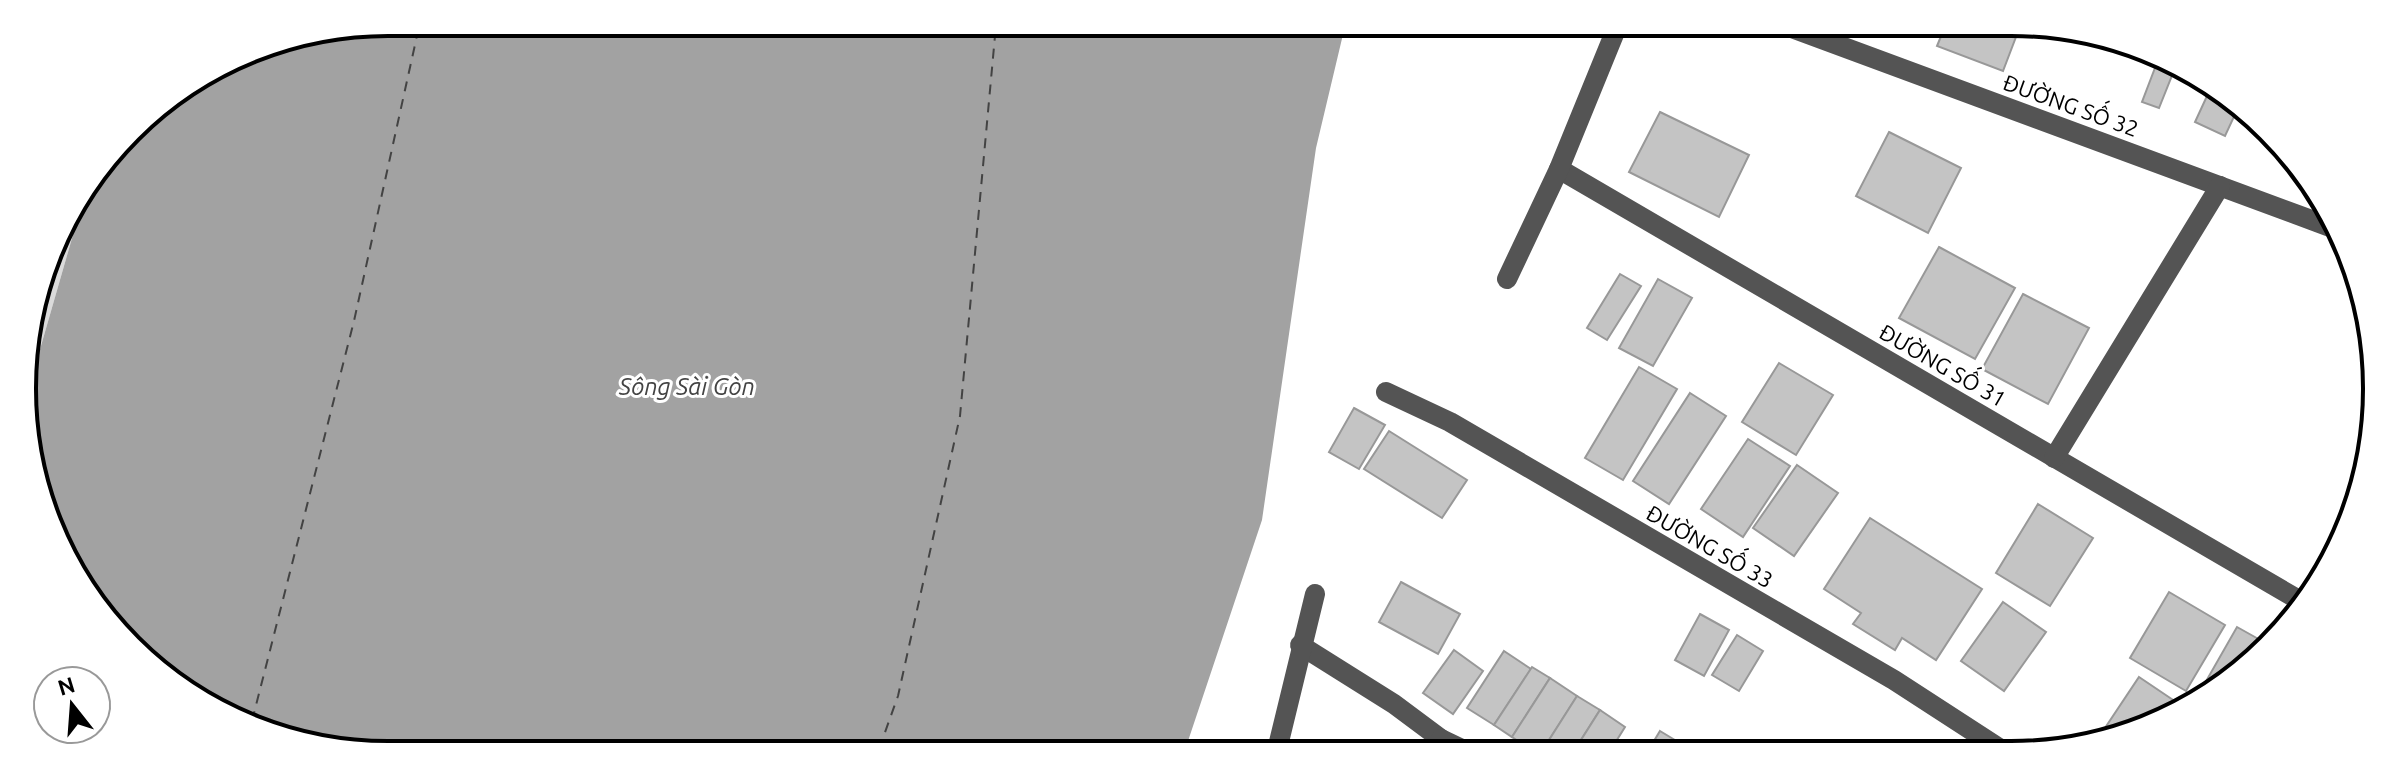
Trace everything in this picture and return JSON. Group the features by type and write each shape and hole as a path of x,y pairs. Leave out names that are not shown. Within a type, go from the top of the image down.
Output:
{"street":[{"path":"1507,279 1559,169 1613,36"},
{"name":"ĐƯỜNG SỐ 32","path":"1814,36 2322,224"},
{"name":"ĐƯỜNG SỐ 31","path":"1559,169 2294,597"},
{"path":"2054,458 2220,186"},
{"name":"ĐƯỜNG SỐ 33","path":"1386,392 1450,422 1880,672 1988,741"},
{"path":"1279,741 1300,645 1315,594"},
{"path":"1300,645 1394,704 1437,741"}],"shaded area":[{"path":"75,227 38,357 48,297"}],"water":[{"name":"Sông Sài Gòn","path":"388,36 1343,36 1316,148 1262,520 1188,741 388,741 342,738 275,722 212,694 174,668 123,621 95,584 72,544 48,480 37,412 38,357 75,227 95,193 123,156 156,123 212,83 254,63 297,48 342,39"}],"building":[{"path":"1941,36 2016,36 2003,71 1937,46"},
{"path":"2155,67 2172,75 2159,108 2142,102"},
{"path":"2207,96 2234,116 2225,136 2195,122"},
{"path":"1660,112 1749,155 1719,217 1629,172"},
{"path":"1889,132 1961,168 1928,233 1856,196"},
{"path":"1939,247 2015,288 1975,359 1899,318"},
{"path":"1620,274 1641,286 1607,340 1587,328"},
{"path":"1658,279 1692,298 1653,366 1619,348"},
{"path":"2023,294 2089,328 2048,404 1982,369"},
{"path":"1779,363 1833,395 1796,455 1742,422"},
{"path":"1639,367 1677,389 1623,480 1585,458"},
{"path":"1690,393 1726,416 1669,504 1633,481"},
{"path":"1354,408 1385,425 1359,469 1329,452"},
{"path":"1389,431 1467,480 1442,518 1364,469"},
{"path":"1748,439 1790,466 1743,537 1701,509"},
{"path":"1797,465 1838,493 1794,556 1753,528"},
{"path":"2038,504 2093,538 2050,606 1996,573"},
{"path":"1870,518 1982,589 1936,660 1902,638 1895,650 1853,624 1861,613 1824,589"},
{"path":"1401,582 1460,614 1438,654 1379,622"},
{"path":"2169,592 2225,625 2186,691 2130,658"},
{"path":"2003,602 2046,632 2004,691 1961,661"},
{"path":"1700,614 1729,630 1704,676 1675,660"},
{"path":"2237,627 2259,639 2243,654 2205,682"},
{"path":"1737,635 1763,651 1739,691 1712,675"},
{"path":"1454,650 1483,671 1453,714 1423,693"},
{"path":"1504,651 1531,669 1494,725 1467,708"},
{"path":"1532,667 1550,678 1512,737 1494,725"},
{"path":"2139,677 2174,701 2145,714 2105,728"},
{"path":"1550,678 1577,696 1548,741 1518,741 1512,737"},
{"path":"1577,696 1600,710 1580,741 1548,741"},
{"path":"1600,710 1625,727 1616,741 1580,741"},
{"path":"1660,731 1676,741 1654,741"}],"ferry route":[{"path":"254,714 354,321 417,36"},
{"path":"882,741 898,696 960,416 995,36"}]}
